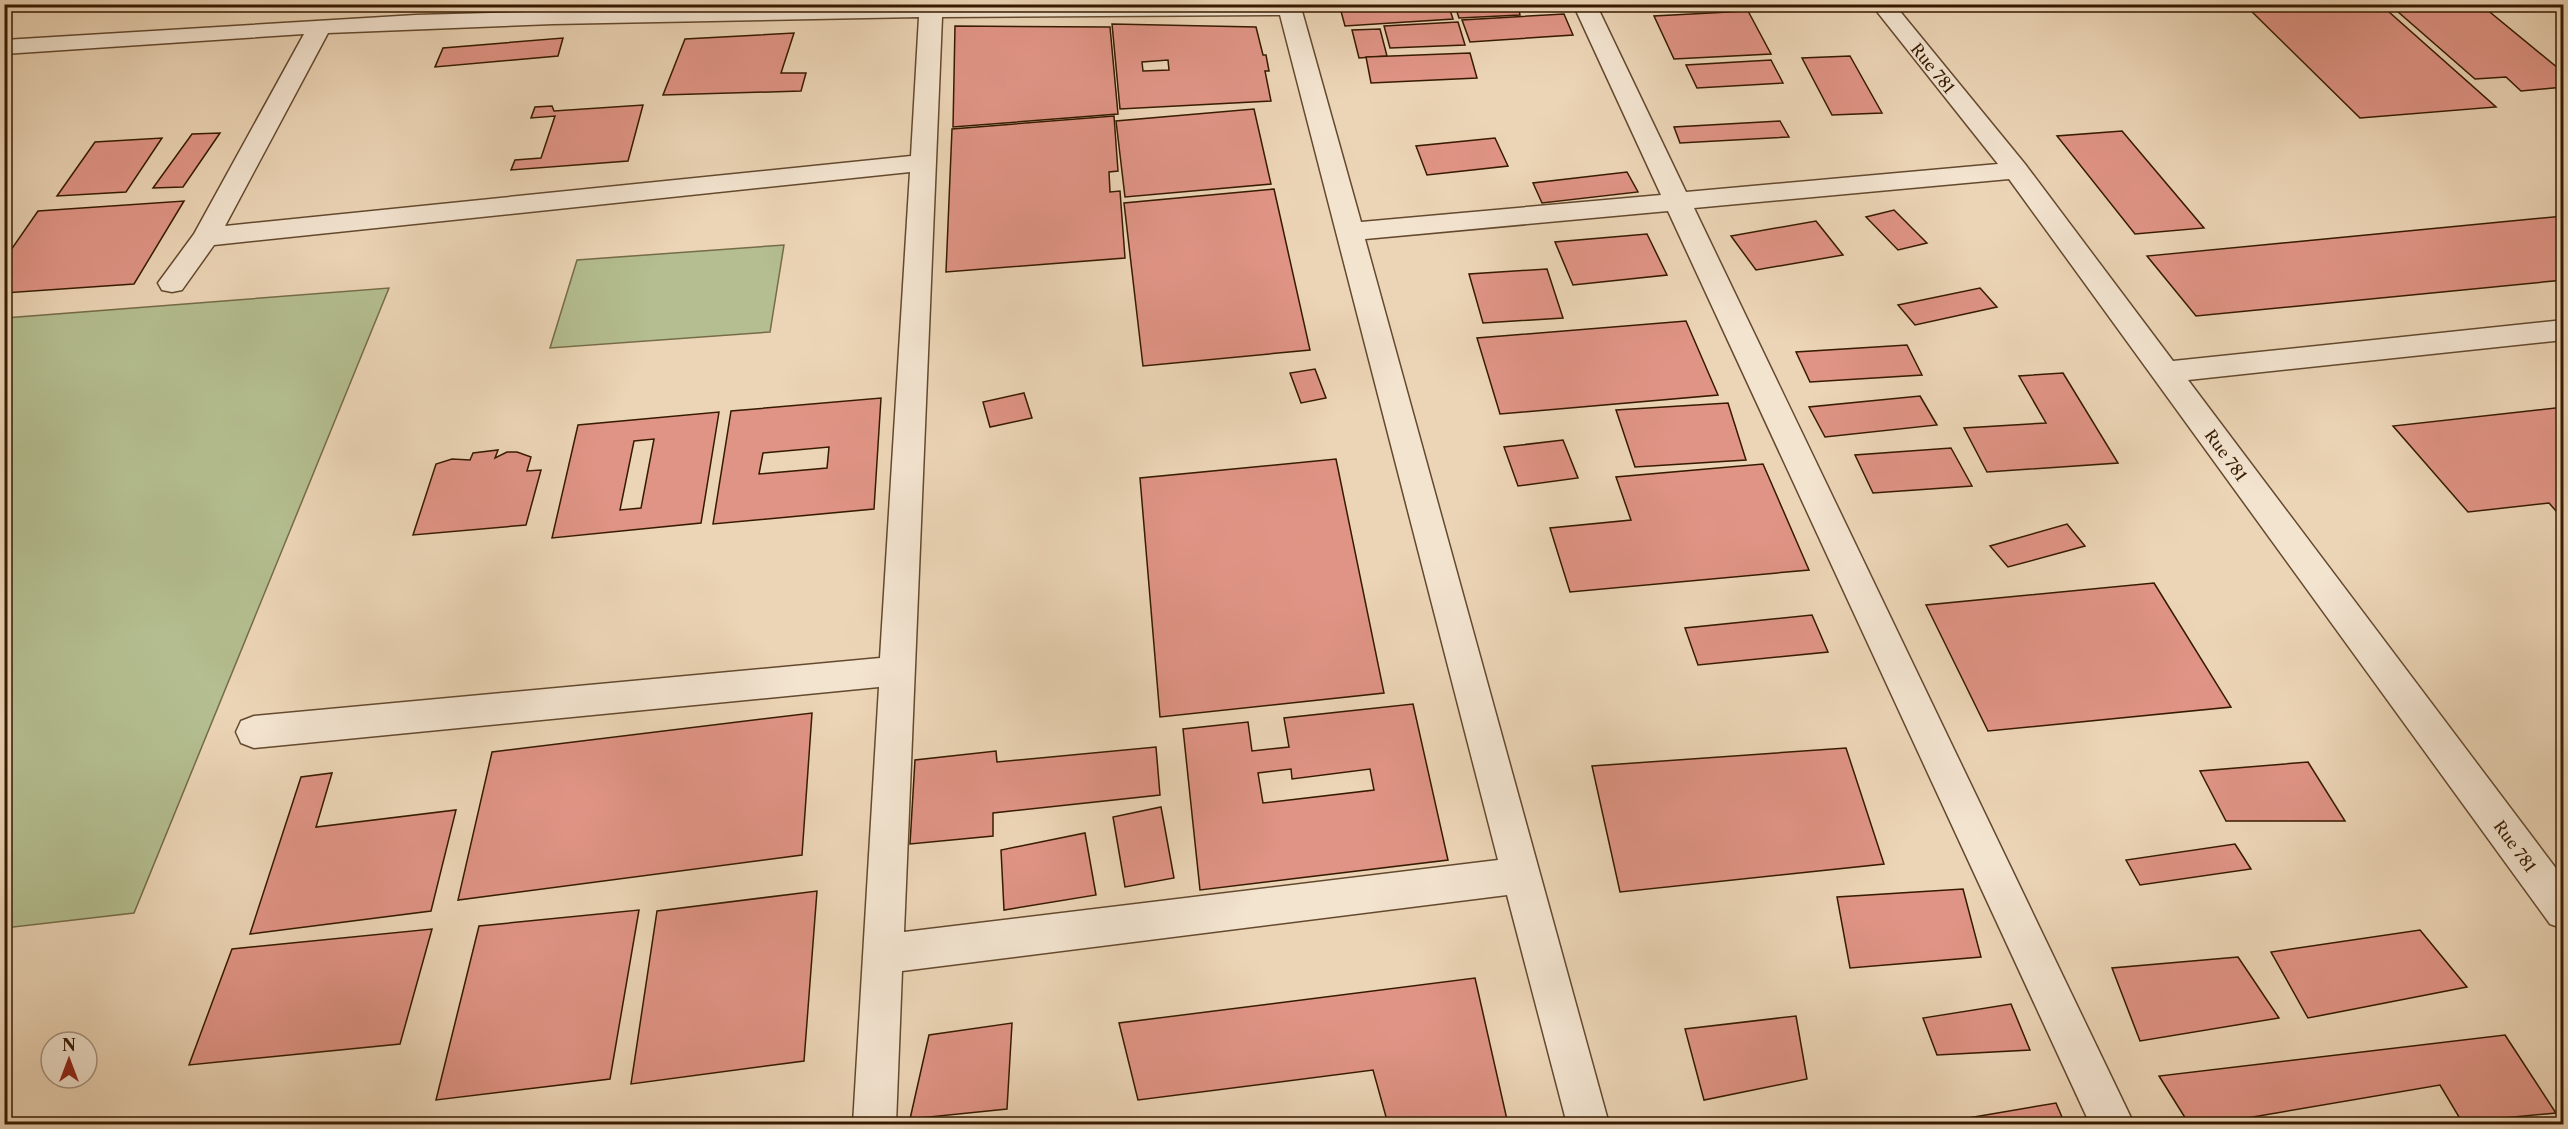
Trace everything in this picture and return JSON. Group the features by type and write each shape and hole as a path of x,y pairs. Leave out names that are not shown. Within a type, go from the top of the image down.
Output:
{"street":[{"path":"1584,4 2112,1125"},
{"name":"Rue 781","path":"1882,4 2016,170 2564,911"},
{"path":"4,46 553,11 1290,6 1588,1125"},
{"path":"874,1125 931,9"},
{"path":"172,283 206,237 320,27"},
{"path":"206,237 923,163"},
{"path":"1349,232 2016,170"},
{"path":"2165,372 2564,330"},
{"path":"254,732 897,671"},
{"path":"882,954 1521,875"}],"green space":[{"path":"784,245 770,332 550,348 577,260"},
{"path":"389,288 134,913 5,928 5,318"}],"building":[{"path":"1339,4 1448,4 1453,19 1345,26"},
{"path":"2244,4 2380,4 2496,107 2360,118"},
{"path":"2389,4 2480,4 2564,73 2564,87 2521,91 2506,77 2475,79"},
{"path":"1518,5 1520,15 1459,18 1456,9"},
{"path":"1748,11 1771,54 1674,59 1654,16"},
{"path":"1564,14 1573,35 1470,42 1462,20"},
{"path":"1458,22 1465,45 1390,48 1384,26"},
{"path":"1112,24 1256,27 1263,55 1266,55 1269,71 1265,71 1271,101 1120,109","holes":["1168,60 1169,70 1143,71 1142,62"]},
{"path":"955,26 1110,27 1118,114 953,127"},
{"path":"1380,29 1387,56 1359,58 1352,30"},
{"path":"794,33 781,73 806,73 801,91 663,95 685,39"},
{"path":"563,38 558,56 435,67 443,48"},
{"path":"1470,53 1477,78 1371,83 1366,57"},
{"path":"1850,56 1882,113 1832,115 1802,58"},
{"path":"1771,60 1783,83 1697,88 1686,65"},
{"path":"643,105 628,161 511,170 515,160 541,158 555,116 531,118 535,107 552,106 554,111"},
{"path":"1254,109 1271,184 1125,197 1116,121"},
{"path":"1114,116 1118,171 1109,172 1110,192 1120,191 1125,258 946,272 952,129"},
{"path":"1780,121 1789,137 1680,143 1674,127"},
{"path":"2122,131 2204,228 2135,234 2057,136"},
{"path":"220,133 183,187 153,188 192,134"},
{"path":"162,138 126,192 57,196 95,142"},
{"path":"1495,138 1508,166 1427,175 1416,146"},
{"path":"1627,172 1638,192 1542,203 1533,183"},
{"path":"1274,189 1310,350 1143,366 1124,203"},
{"path":"184,201 134,284 4,293 4,260 38,211"},
{"path":"1894,210 1927,243 1898,250 1866,217"},
{"path":"2564,216 2564,280 2196,316 2147,256"},
{"path":"1816,221 1843,255 1756,270 1731,236"},
{"path":"1647,234 1667,275 1573,285 1555,242"},
{"path":"1547,269 1563,318 1483,323 1469,274"},
{"path":"1980,288 1997,307 1915,325 1898,305"},
{"path":"1686,321 1718,395 1500,414 1477,338"},
{"path":"1907,345 1922,375 1810,382 1796,352"},
{"path":"1315,369 1326,398 1301,403 1290,373"},
{"path":"2063,373 2118,463 1987,472 1964,428 2046,423 2019,376"},
{"path":"1024,393 1032,418 990,427 983,402"},
{"path":"1920,396 1937,425 1825,437 1809,407"},
{"path":"881,398 874,509 713,524 731,411","holes":["829,447 827,468 759,474 763,453"]},
{"path":"1728,403 1746,460 1635,467 1616,410"},
{"path":"2564,407 2564,520 2549,503 2468,512 2393,426"},
{"path":"719,412 701,523 552,538 578,425","holes":["654,439 641,508 620,510 634,441"]},
{"path":"1563,440 1578,478 1518,486 1504,447"},
{"path":"1951,448 1972,486 1873,493 1855,455"},
{"path":"498,450 495,458 507,452 517,452 531,457 527,471 541,470 526,525 413,535 436,464 452,459 470,460 473,453"},
{"path":"1336,459 1384,693 1160,717 1140,478"},
{"path":"1763,464 1809,570 1570,592 1550,528 1631,520 1616,477"},
{"path":"2067,524 2085,546 2008,567 1990,546"},
{"path":"2154,583 2231,707 1988,731 1926,605"},
{"path":"1812,615 1828,652 1698,665 1685,628"},
{"path":"1413,704 1448,860 1200,890 1183,729 1248,722 1252,751 1289,747 1284,718","holes":["1291,769 1292,779 1370,769 1374,790 1263,803 1258,773"]},
{"path":"812,713 802,855 458,900 492,752"},
{"path":"1156,747 1160,795 993,813 993,836 910,844 915,760 996,751 997,762"},
{"path":"1846,748 1884,864 1620,892 1592,766"},
{"path":"2308,762 2345,821 2226,821 2200,771"},
{"path":"332,773 316,827 456,810 431,911 250,934 301,777"},
{"path":"1161,807 1174,878 1125,887 1113,817"},
{"path":"1085,833 1096,895 1004,910 1001,850"},
{"path":"2235,844 2251,869 2140,885 2126,860"},
{"path":"1963,889 1981,957 1850,968 1837,897"},
{"path":"817,891 804,1061 631,1084 657,911"},
{"path":"639,910 610,1079 436,1100 479,926"},
{"path":"432,929 400,1044 189,1065 232,949"},
{"path":"2420,930 2467,987 2308,1018 2271,952"},
{"path":"2238,957 2279,1018 2140,1041 2112,968"},
{"path":"1475,978 1508,1124 1388,1124 1373,1070 1138,1100 1119,1023"},
{"path":"2011,1004 2030,1050 1937,1055 1923,1018"},
{"path":"1796,1016 1807,1079 1704,1100 1685,1029"},
{"path":"1012,1023 1007,1109 910,1119 929,1035"},
{"path":"2505,1035 2556,1113 2462,1122 2440,1085 2212,1124 2189,1124 2159,1076"},
{"path":"2056,1103 2065,1124 1933,1124"}]}
